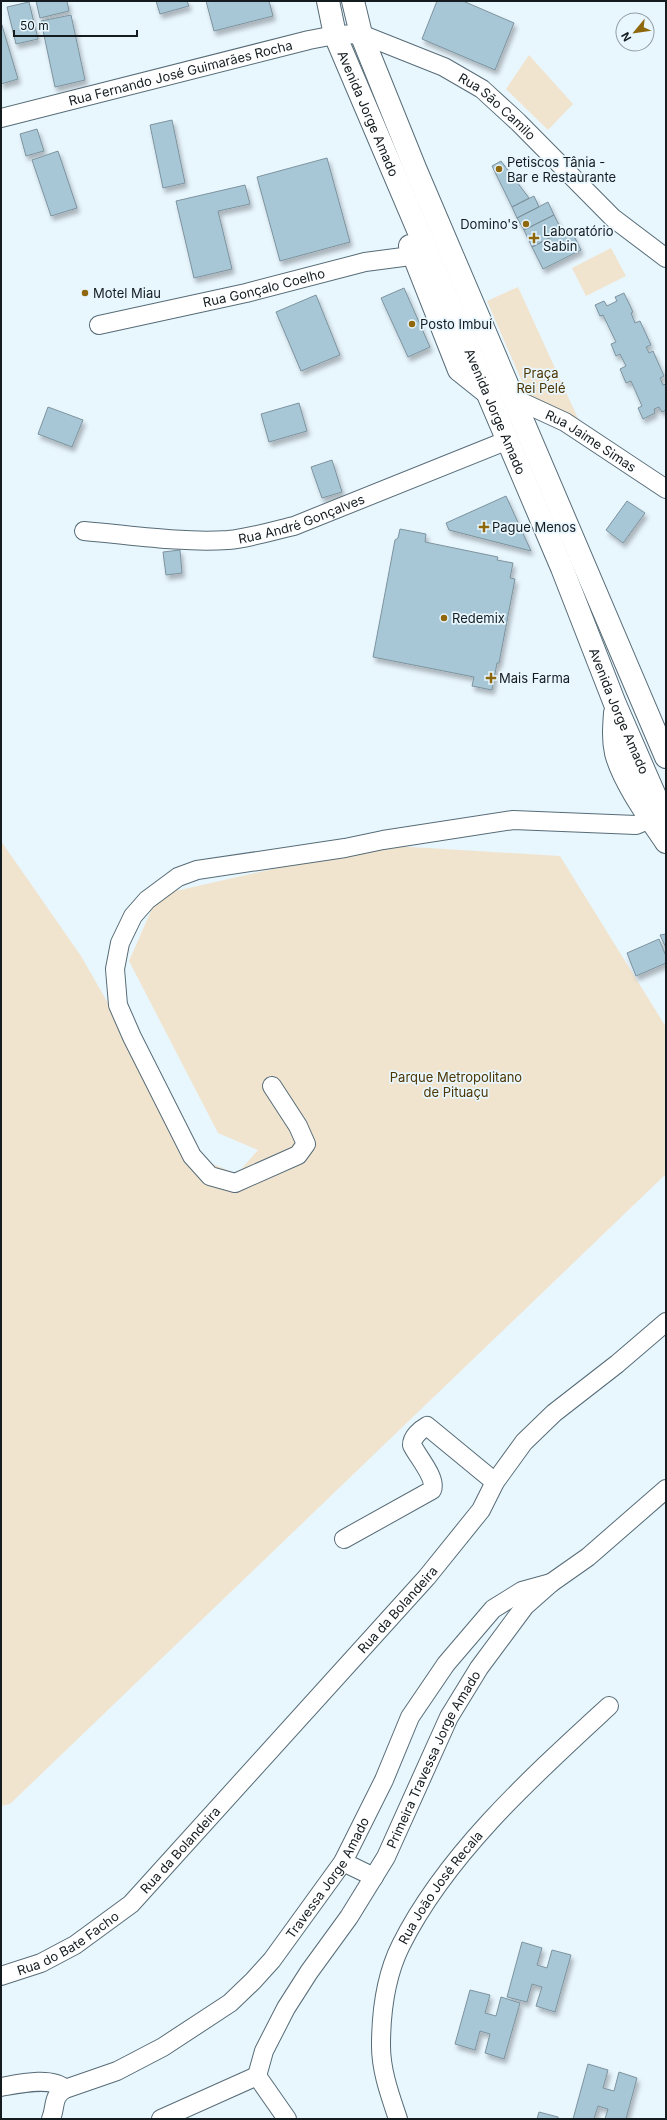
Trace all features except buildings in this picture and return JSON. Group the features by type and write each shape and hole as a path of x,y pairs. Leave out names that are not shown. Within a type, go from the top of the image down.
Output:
{"main road":[{"name":"Avenida Jorge Amado","path":"328,1 334,35 378,139 421,254 508,440 562,568 615,704 651,822 666,842"},
{"name":"Avenida Jorge Amado","path":"353,1 361,34 400,130 666,757"},
{"path":"378,139 400,130"}],"street":[{"name":"Rua Fernando José Guimarães Rocha","path":"1,118 309,40 334,35 361,34"},
{"name":"Rua São Camilo","path":"361,34 444,67 482,89 518,122 613,218 666,258"},
{"name":"Rua Gonçalo Coelho","path":"99,326 246,293 365,262 421,254"},
{"name":"Rua Jaime Simas","path":"513,398 565,422 666,489"},
{"name":"Rua André Gonçalves","path":"84,530 190,540 229,540 258,535 294,526 508,440"},
{"path":"272,1086 298,1126 306,1144 298,1155 235,1183 210,1176 192,1156 132,1037 118,1005 116,970 120,943 133,916 162,888 178,877 197,870 311,854 383,840 513,820 651,822"},
{"name":"Rua da Bolandeira","path":"131,1904 427,1577 481,1510 495,1482 524,1442 554,1413 617,1364 666,1322"},
{"path":"344,1538 432,1490 434,1484 432,1478 412,1445 412,1441 420,1430 427,1426 495,1482"},
{"name":"Primeira Travessa Jorge Amado","path":"257,2076 264,2051 286,2008 309,1972 349,1918 389,1850 455,1704 504,1633 525,1606 551,1583 588,1558 666,1489"},
{"name":"Travessa Jorge Amado","path":"65,2089 117,2071 163,2047 230,2003 272,1960 343,1862 384,1780 410,1717 446,1664 492,1609 522,1591 551,1583"},
{"name":"Rua João José Recala","path":"398,2119 386,2085 381,2047 383,2011 390,1978 401,1946 444,1878 493,1819 544,1766 609,1706"},
{"path":"343,1862 374,1877"},
{"name":"Rua do Bate Facho","path":"1,1976 41,1963 75,1946 131,1904"},
{"path":"161,2119 257,2076 287,2119"},
{"path":"1,2087 46,2081 54,2082 65,2089 58,2093 55,2098 51,2119"}],"green space":[{"path":"529,55 573,104 548,130 506,89"},
{"path":"611,248 626,276 586,296 572,268"},
{"name":"Praça Rei Pelé","path":"518,287 581,425 530,400 487,301"},
{"name":"Parque Metropolitano de Pituaçu","path":"1,841 81,956 196,1157 237,1174 258,1150 218,1133 129,961 158,895 378,845 560,856 666,1027 666,1174 10,1804 1,1806"}],"place":[{"name":"Petiscos Tânia - Bar e Restaurante","path":"499,169"},
{"name":"Domino's","path":"526,224"},
{"name":"Laboratório Sabin","path":"534,238"},
{"name":"Motel Miau","path":"85,293"},
{"name":"Posto Imbuí","path":"412,324"},
{"name":"Pague Menos","path":"484,527"},
{"name":"Redemix","path":"444,618"},
{"name":"Mais Farma","path":"491,678"}]}
